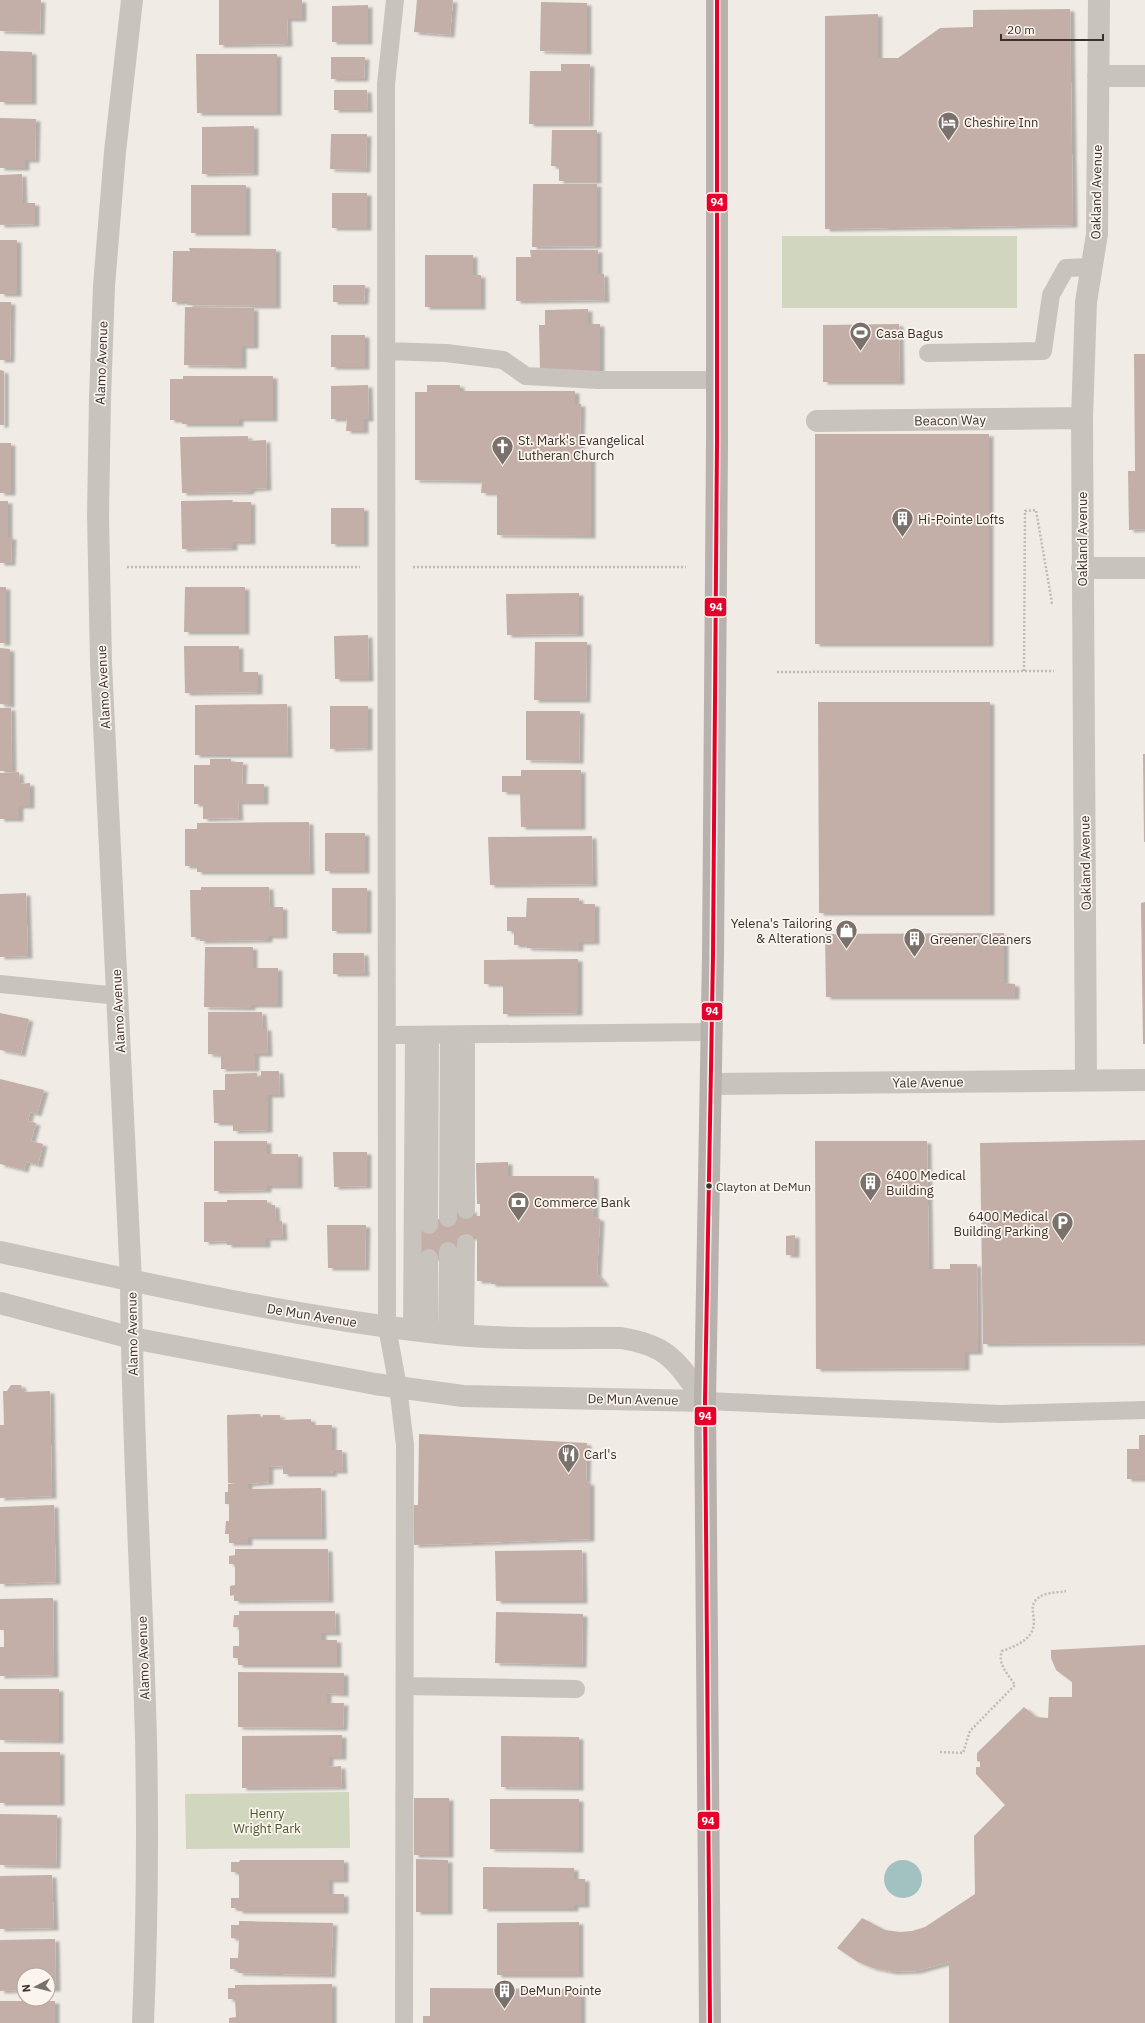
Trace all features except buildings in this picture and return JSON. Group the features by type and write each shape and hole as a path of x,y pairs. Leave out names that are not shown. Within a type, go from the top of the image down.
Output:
{"main road":[{"path":"710,2023 705,1401 712,1084 717,380 717,0"}],"street":[{"name":"Alamo Avenue","path":"132,0 115,152 104,286 98,514 101,663 132,1281 132,1338 146,1740 146,1949 144,2023"},
{"name":"Oakland Avenue","path":"1086,1080 1082,418 1086,302 1097,234 1099,0"},
{"path":"1098,76 1145,76"},
{"name":"Beacon Way","path":"817,421 1082,418"},
{"path":"1082,568 1145,568"},
{"name":"Yale Avenue","path":"712,1084 1145,1080"},
{"name":"De Mun Avenue","path":"0,1252 221,1300 387,1327 438,1333 513,1337 621,1338 639,1341 654,1346 675,1360 705,1401"},
{"name":"De Mun Avenue","path":"0,1303 132,1338 398,1387 463,1396 705,1401"}],"lane":[{"path":"395,0 386,84 387,1327 398,1387 405,1445 404,2023"},
{"path":"928,353 1043,352 1051,295 1066,268 1092,267"},
{"path":"386,350 446,353 503,360 526,376 599,380 717,380"},
{"path":"0,984 118,996"},
{"path":"387,1036 712,1032"},
{"path":"422,1035 429,1225"},
{"path":"422,1035 438,1333"},
{"path":"448,1218 449,1035"},
{"path":"466,1035 466,1210"},
{"path":"438,1333 466,1243"},
{"path":"438,1333 448,1251"},
{"path":"429,1258 438,1333"},
{"path":"705,1401 1001,1414 1145,1410"},
{"path":"405,1686 576,1689"}],"path":[{"path":"1024,670 1025,511 1036,510 1052,603 1057,602"},
{"path":"777,672 1048,671"},
{"path":"940,1752 963,1753 970,1731 1015,1685 1002,1664 1000,1657 1002,1651 1019,1645 1029,1638 1034,1630 1034,1606 1036,1599 1043,1595 1066,1592"}],"green space":[{"path":"782,236 1017,236 1017,308 782,308"},
{"name":"Henry Wright Park","path":"349,1792 350,1848 186,1849 185,1794"}],"water":[{"path":"899,1860 907,1860 917,1865 921,1872 921,1886 917,1893 907,1898 899,1898 889,1893 887,1890 884,1883 884,1875 889,1865 892,1863"}],"transit line":[{"name":"94","path":"710,2023 705,1401 713,956 717,443 717,0"}],"place":[{"name":"Cheshire Inn","path":"948,142"},
{"name":"Casa Bagus","path":"861,352"},
{"name":"St. Mark's Evangelical Lutheran Church","path":"503,466"},
{"name":"Hi-Pointe Lofts","path":"902,538"},
{"name":"Yelena's Tailoring & Alterations","path":"847,950"},
{"name":"Greener Cleaners","path":"915,958"},
{"name":"Clayton at DeMun","path":"709,1186"},
{"name":"6400 Medical Building","path":"871,1202"},
{"name":"Commerce Bank","path":"518,1222"},
{"name":"6400 Medical Building Parking","path":"1063,1242"},
{"name":"Carl's","path":"568,1474"},
{"name":"DeMun Pointe","path":"505,2010"}]}
